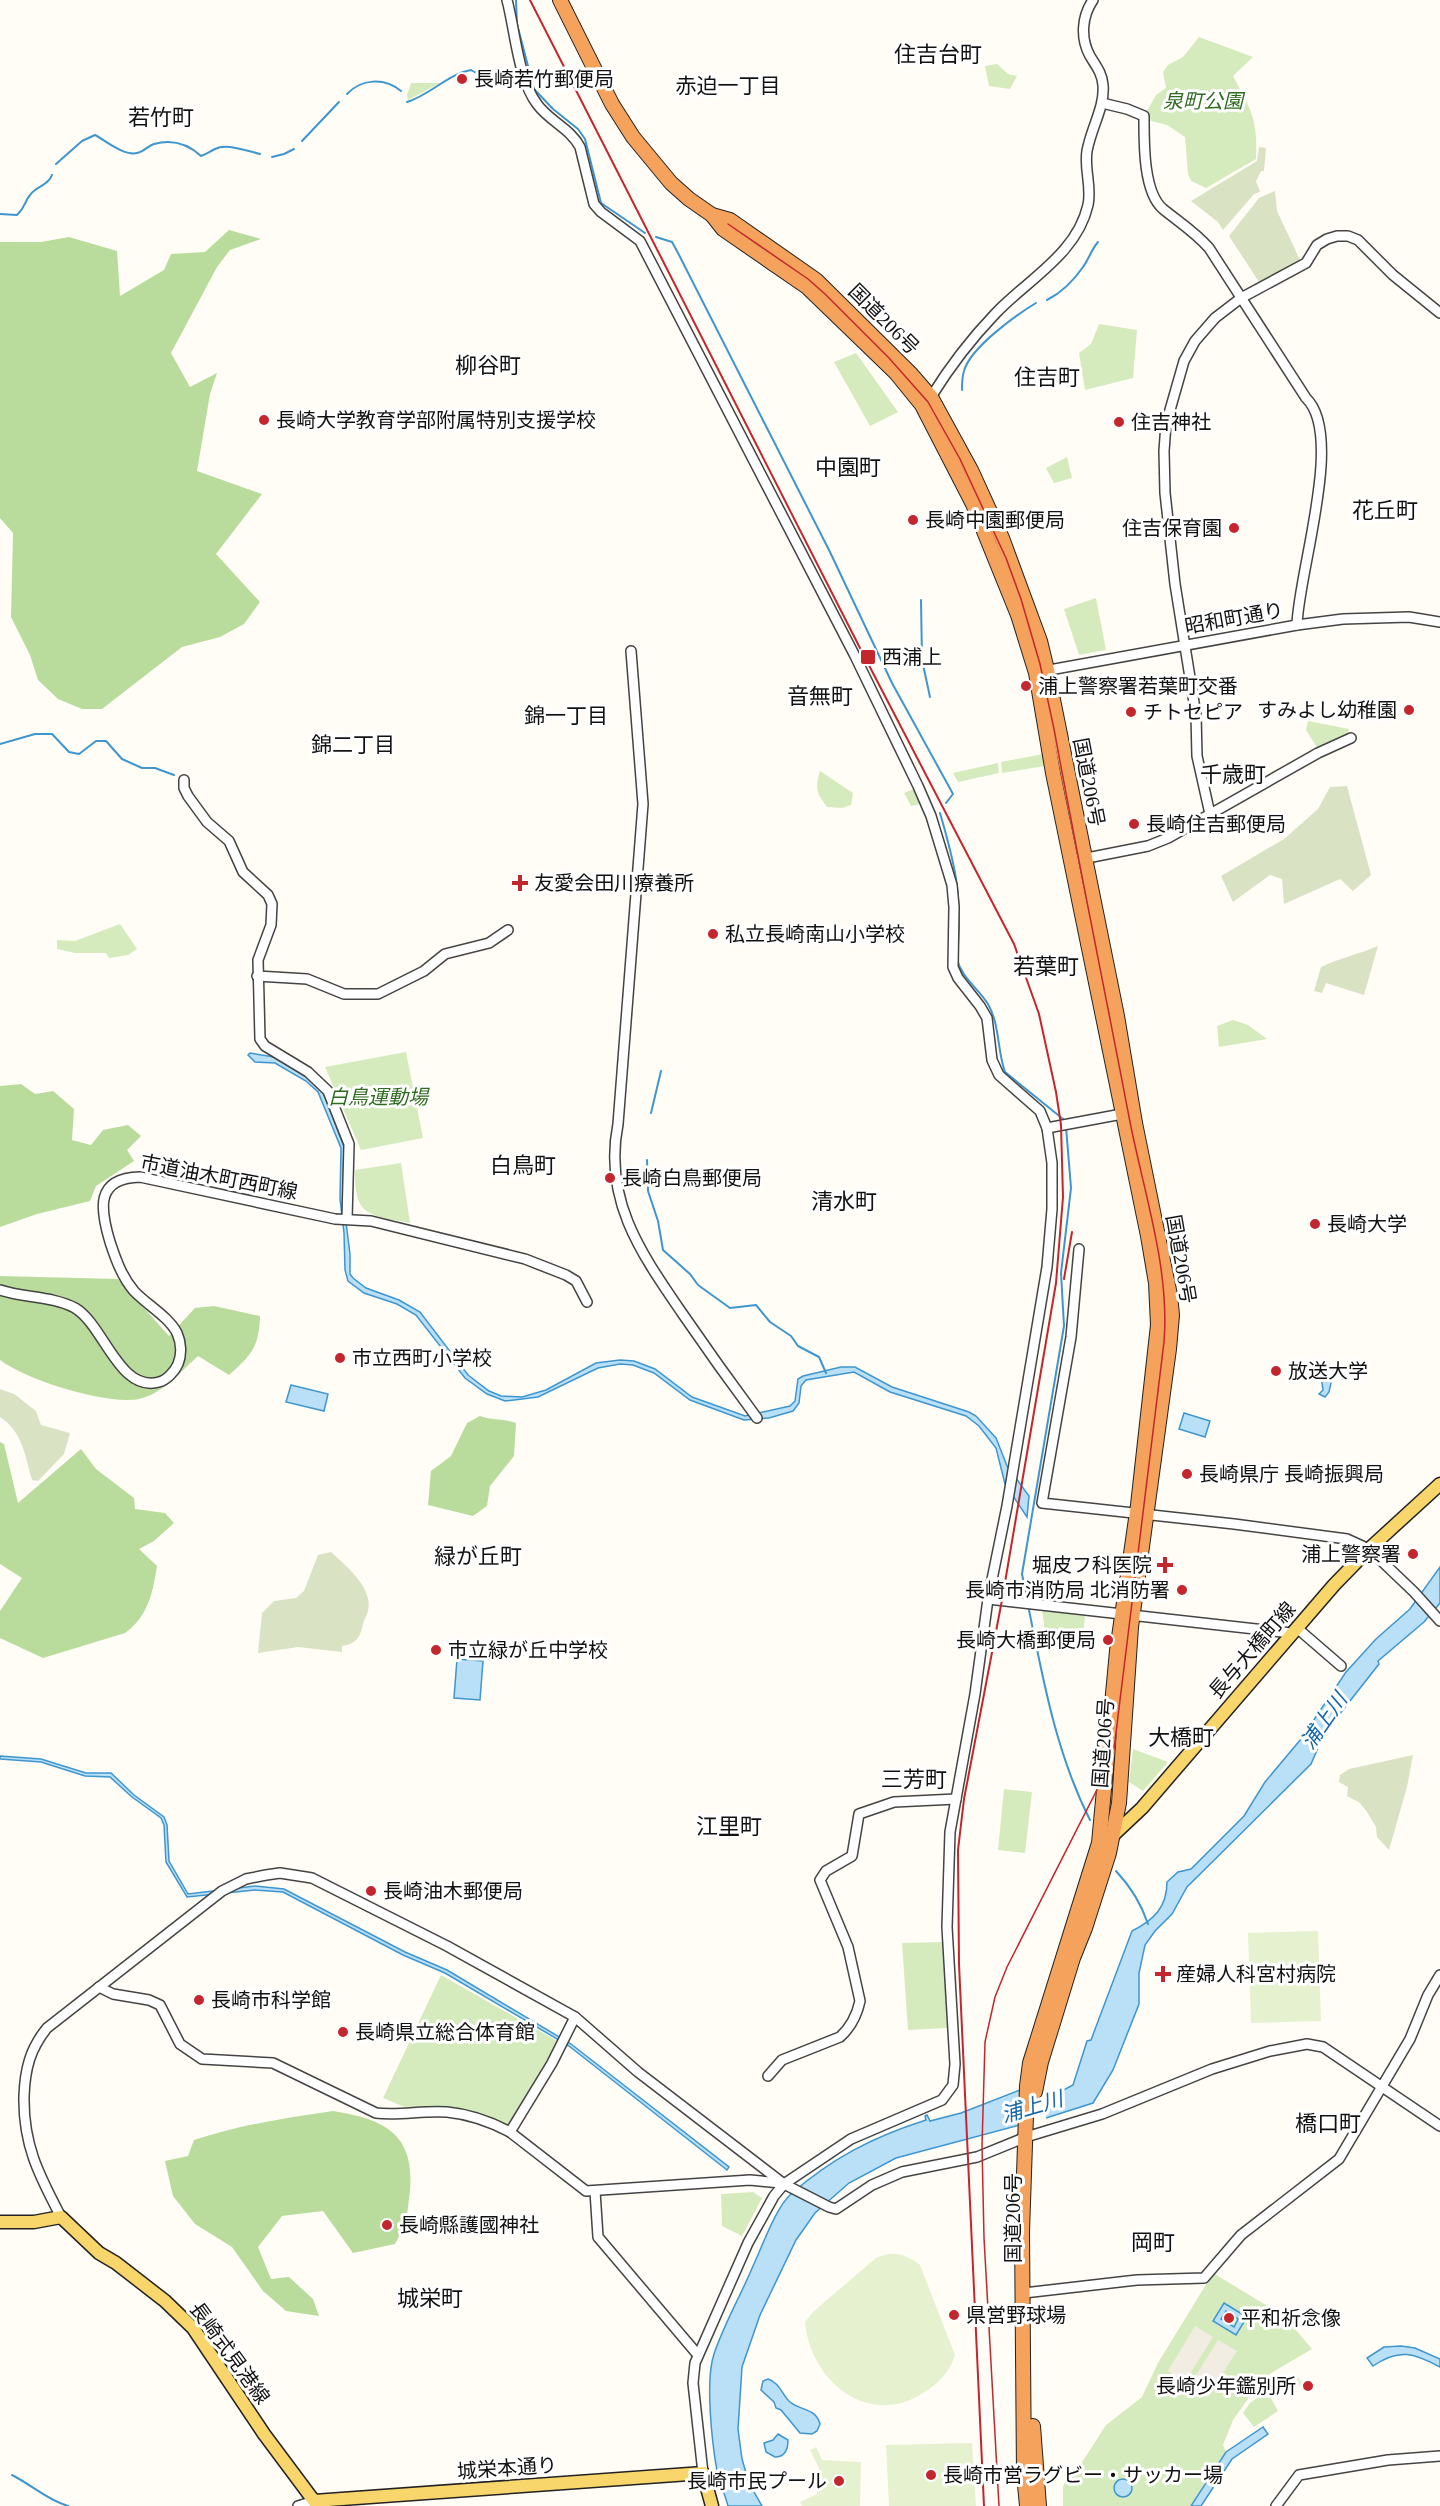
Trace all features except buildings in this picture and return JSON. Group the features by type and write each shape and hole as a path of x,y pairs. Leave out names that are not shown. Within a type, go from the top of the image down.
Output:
{"highway":[{"name":"国道206号","path":"560,0 612,104 633,137 672,183 712,215 723,230 824,301 896,373 922,405 973,504 996,556 1041,672"},
{"name":"国道206号","path":"712,215 730,220 816,280 911,374 931,397 971,470 1002,538 1040,641 1041,672 1053,773 1079,860 1170,1295 1172,1315 1169,1349 1141,1514"},
{"name":"国道206号","path":"1027,2506 1024,2474 1030,2063 1119,1803 1128,1615 1141,1514 1158,1325 1158,1307 1148,1236 1122,1114 1079,860"},
{"name":"国道206号","path":"1105,1841 1117,1651 1128,1615"},
{"name":"国道206号","path":"1028,2293 1033,2433 1039,2506"}],"main road":[{"name":"長与大橋町線","path":"1105,1841 1142,1808 1294,1631 1369,1549 1440,1484"},
{"path":"1119,1803 1142,1808"},
{"path":"0,2222 41,2222 61,2217"},
{"name":"長崎式見港線","path":"61,2217 99,2253 116,2263 165,2301 193,2328 264,2434 316,2504"},
{"path":"703,2473 712,2506"},
{"name":"城栄本通り","path":"316,2504 703,2473"}],"street":[{"path":"507,0 518,57 531,95 537,105 576,139 594,204 601,212 640,241 855,656 918,786 931,816 952,885 953,967 958,978 987,1018 992,1060 999,1075 1040,1111 1047,1128 1052,1163 1052,1209 1047,1266 1007,1506 988,1599 975,1694 950,1832 947,1927 955,2064 953,2085 942,2100 851,2139 784,2184 774,2196 748,2243 698,2355 693,2383 703,2473"},
{"path":"931,397 960,355 993,316 1065,249 1077,231 1088,207 1090,195 1086,158 1094,124 1102,103 1101,75 1086,48 1083,31 1085,17 1094,0"},
{"path":"1102,103 1144,116 1150,191 1155,201 1199,237 1306,398 1314,405 1321,442 1321,482 1297,625"},
{"path":"1210,814 1199,771 1196,715 1184,645 1165,493 1166,424 1184,361 1195,341 1215,318 1241,298 1306,263 1317,245 1327,239 1347,236 1358,240 1393,275 1440,313"},
{"name":"昭和町通り","path":"1041,672 1297,625 1369,617 1409,617 1440,622"},
{"path":"631,651 643,804 618,1124 613,1148 616,1181 621,1206 642,1254 757,1418"},
{"path":"1079,860 1148,846 1168,838 1318,753 1351,738"},
{"path":"184,780 184,788 188,796 207,822 228,841 243,872 268,895 272,904 270,925 258,960 260,1039 265,1046 308,1072 328,1091 349,1144 347,1219"},
{"path":"257,976 307,979 344,994 378,994 424,970 445,954 489,943 508,930"},
{"path":"1047,1128 1122,1114"},
{"name":"市道油木町西町線","path":"0,1290 61,1301 77,1310 90,1320 124,1371 135,1380 148,1384 161,1382 177,1366 180,1344 171,1325 134,1290 116,1260 102,1207 106,1192 115,1182 140,1177 335,1220 371,1221 525,1259 576,1281 587,1302"},
{"path":"1079,1249 1071,1337 1042,1503 1347,1539 1369,1549 1437,1618"},
{"path":"988,1599 1294,1631 1341,1666"},
{"path":"768,2076 782,2061 840,2037 847,2031 858,2009 860,2001 848,1947 820,1881 826,1871 852,1856 859,1814 894,1802 956,1799"},
{"path":"61,2217 36,2167 26,2140 23,2122 28,2060 37,2040 47,2028 222,1891 246,1879 280,1873 312,1878 447,1946 575,2017 638,2072 784,2184 836,2209 873,2185 902,2172 977,2157 1029,2131 1102,2114 1212,2069 1270,2051 1307,2044 1323,2047 1440,2126"},
{"path":"1028,2293 1137,2280 1204,2278 1241,2235 1339,2159 1410,2039 1428,1995 1440,1975"},
{"path":"99,1987 113,1994 149,2000 160,2006 180,2044 202,2059 273,2063 376,2113 395,2116 446,2112 468,2116 510,2132 586,2191 750,2180 784,2184"},
{"path":"510,2132 552,2063 575,2017"},
{"path":"595,2191 598,2237 698,2355"},
{"path":"1276,2506 1299,2475 1388,2460 1440,2456"},
{"path":"298,2506 316,2504"}],"green space":[{"name":"泉町公園","path":"1199,37 1253,57 1233,76 1252,115 1256,134 1256,159 1206,188 1191,181 1188,174 1185,137 1167,125 1151,121 1147,111 1156,95 1166,88 1163,72 1168,65 1183,57"},
{"path":"997,64 1008,74 1017,76 1010,89 989,86 985,66"},
{"path":"411,83 440,83 408,100 407,95"},
{"path":"1259,147 1266,148 1264,171 1261,171 1256,181 1260,192 1254,194 1223,230 1218,222 1191,201 1257,161"},
{"path":"1275,191 1277,211 1301,262 1259,282 1229,236 1259,198"},
{"path":"229,230 261,239 230,250 217,267 171,353 190,387 217,373 210,394 197,471 262,494 216,554 260,602 244,624 220,637 182,647 102,709 82,709 58,699 38,680 30,655 11,617 13,533 0,518 0,242 41,242 69,237 117,251 120,296 164,270 171,254 205,252"},
{"path":"1099,324 1137,330 1133,378 1085,390 1079,353 1091,344"},
{"path":"856,353 898,412 870,426 834,362"},
{"path":"1067,457 1072,478 1054,483 1046,468"},
{"path":"1096,598 1106,650 1079,655 1064,609"},
{"path":"1308,721 1349,729 1348,733 1318,749 1306,730"},
{"path":"1048,753 1051,765 1002,773 1001,762"},
{"path":"998,763 999,773 958,782 953,773"},
{"path":"820,771 853,793 851,805 842,808 827,807 818,790 817,781"},
{"path":"1347,786 1371,875 1353,891 1340,879 1284,904 1282,879 1270,875 1233,902 1221,876 1284,839 1318,809 1330,787"},
{"path":"914,789 920,804 911,806 904,793"},
{"path":"120,924 137,949 128,955 109,958 106,953 75,953 57,949 57,940 75,941"},
{"path":"1378,946 1364,995 1326,983 1322,993 1314,991 1321,967"},
{"path":"1233,1020 1248,1025 1267,1039 1219,1047 1217,1026"},
{"name":"白鳥運動場","path":"406,1052 423,1138 361,1150 325,1067"},
{"path":"21,1084 35,1094 53,1091 74,1109 72,1140 91,1145 103,1130 128,1125 141,1136 127,1150 134,1161 96,1186 90,1201 37,1214 0,1227 0,1086"},
{"path":"401,1163 410,1223 384,1218 367,1211 357,1197 355,1185 355,1170"},
{"path":"0,1276 118,1279 169,1336 195,1308 214,1306 260,1316 258,1336 248,1356 229,1375 198,1356 171,1381 148,1396 125,1400 87,1395 47,1383 12,1368 0,1360"},
{"path":"0,1389 14,1394 36,1411 41,1425 70,1433 64,1454 38,1481 32,1480 25,1453 14,1430 0,1417"},
{"path":"480,1416 516,1423 514,1456 490,1486 487,1506 473,1516 428,1505 431,1471 451,1456 467,1423"},
{"path":"0,1442 4,1444 18,1503 81,1449 96,1469 134,1498 135,1509 165,1513 174,1523 154,1541 139,1549 157,1566 151,1594 144,1612 133,1627 125,1633 43,1658 0,1638 0,1611 22,1578 0,1564"},
{"path":"331,1552 357,1578 367,1594 368,1611 357,1640 342,1646 342,1652 298,1647 258,1653 262,1613 274,1601 296,1598 304,1591 318,1555"},
{"path":"1042,1610 1085,1616 1082,1647 1047,1644"},
{"path":"1133,1749 1168,1762 1143,1791 1129,1782"},
{"path":"1413,1755 1407,1787 1389,1850 1377,1837 1376,1827 1360,1803 1347,1796 1348,1787 1339,1782 1340,1775 1349,1769"},
{"path":"1004,1789 1032,1792 1025,1853 998,1850"},
{"path":"1318,1931 1321,2021 1251,2023 1248,1933"},
{"path":"943,1942 947,2028 908,2030 902,1943"},
{"path":"441,1975 559,2042 509,2129 477,2115 414,2111 383,2098"},
{"path":"333,2111 366,2119 392,2132 401,2142 407,2154 410,2190 406,2218 395,2244 353,2253 323,2211 282,2216 258,2247 271,2279 289,2277 313,2299 319,2316 286,2311 263,2291 232,2247 195,2224 173,2196 165,2161 188,2156 194,2140 228,2130"},
{"path":"753,2192 762,2198 742,2236 722,2226 721,2194"},
{"name":"県営野球場","path":"888,2254 905,2256 920,2265 955,2355 946,2372 929,2389 902,2403 882,2405 863,2402 845,2393 830,2379 818,2363 809,2343 805,2322 813,2312 876,2258"},
{"path":"1213,2273 1284,2316 1312,2349 1263,2378 1233,2420 1223,2445 1226,2452 1191,2506 1063,2506 1063,2487 1067,2476 1077,2470 1106,2425 1142,2397 1158,2363"},
{"path":"1298,2376 1303,2384 1284,2396 1279,2388"},
{"path":"1267,2391 1278,2411 1254,2427 1243,2413 1250,2403"},
{"name":"長崎市営ラグビー・サッカー場","path":"972,2443 976,2506 889,2506 886,2445"},
{"name":"長崎市民プール","path":"816,2447 822,2460 861,2462 860,2506 802,2506 800,2502 817,2494 819,2468 810,2450"}],"shaded area":[{"path":"1195,2326 1213,2337 1185,2382 1168,2371"},
{"path":"1218,2340 1237,2351 1208,2397 1190,2385"}],"water":[{"path":"250,1053 274,1057 308,1077 322,1090 344,1147 343,1198 350,1254 350,1274 366,1288 399,1300 420,1312 468,1375 489,1391 501,1396 522,1397 546,1390 596,1363 634,1361 655,1369 692,1397 745,1416 790,1406 795,1401 798,1379 803,1376 841,1367 855,1367 892,1387 976,1416 996,1438 1007,1466 1029,1496 1027,1517 1005,1484 996,1448 979,1426 966,1416 890,1392 854,1372 806,1380 801,1386 799,1403 793,1411 769,1418 744,1420 690,1400 654,1373 633,1365 620,1364 598,1368 538,1397 505,1401 487,1394 465,1378 416,1315 397,1304 364,1293 348,1281 345,1270 340,1199 341,1148 318,1092 306,1081 275,1063 255,1062 248,1055"},
{"path":"1321,1376 1325,1376 1331,1383 1325,1397 1319,1394 1323,1390"},
{"path":"291,1385 328,1394 324,1411 286,1402"},
{"path":"1184,1413 1210,1421 1205,1437 1179,1429"},
{"name":"浦上川","path":"1440,1567 1440,1603 1424,1622 1378,1661 1379,1664 1324,1734 1311,1764 1187,1887 1172,1914 1145,1945 1139,1973 1139,2004 1113,2070 1093,2103 1046,2118 896,2158 849,2183 815,2213 796,2240 760,2315 742,2367 738,2429 742,2459 749,2483 762,2506 728,2506 717,2471 713,2445 710,2412 711,2365 718,2343 785,2200 806,2181 838,2159 871,2141 926,2120 927,2115 930,2121 961,2113 1020,2090 1058,2093 1073,2085 1087,2041 1091,2040 1132,1931 1158,1912 1165,1899 1167,1882 1178,1872 1191,1869 1244,1816 1265,1782 1301,1739 1346,1672 1376,1639 1410,1609"},
{"path":"457,1659 483,1661 480,1700 454,1698"},
{"path":"0,1756 41,1759 86,1773 111,1773 134,1795 164,1817 167,1825 169,1861 188,1894 255,1886 284,1889 405,1952 447,1970 571,2044 729,2167 727,2170 569,2046 445,1973 403,1955 283,1892 255,1890 187,1897 166,1862 164,1825 161,1818 132,1797 110,1777 85,1776 41,1762 0,1759"},
{"path":"1224,2303 1247,2317 1236,2335 1213,2321","holes":["1226,2311 1238,2319 1234,2327 1221,2319"]},
{"path":"1384,2347 1415,2348 1440,2359 1440,2367 1422,2358 1406,2354 1382,2360 1373,2366 1367,2358"},
{"path":"768,2379 775,2383 790,2402 815,2415 820,2424 817,2431 812,2434 800,2433 781,2410 776,2408 774,2402 761,2390 763,2381"},
{"path":"1263,2427 1268,2434 1232,2459 1201,2506 1191,2506 1226,2452"},
{"path":"778,2434 788,2440 788,2443 784,2454 775,2457 766,2452 764,2443 773,2440"},
{"path":"1119,2479 1127,2479 1132,2484 1130,2495 1119,2497 1114,2492 1114,2484"}],"pier":[{"path":"1019,2088 1047,2089 1046,2121 1019,2128"}],"waterway":[{"path":"516,0 517,24 534,89 553,109 578,129 585,139 601,203 645,233"},
{"path":"407,102 463,72 471,70 478,74"},
{"path":"491,80 503,84 522,84"},
{"path":"347,94 359,85 373,82 387,83 401,91"},
{"path":"302,141 339,102"},
{"path":"56,164 82,141 95,135 121,150 132,153 154,144 173,142 191,148 201,156 220,147 238,148 260,154"},
{"path":"272,157 294,149"},
{"path":"0,214 17,215 33,192 48,182 52,175"},
{"path":"656,237 672,242 678,253 830,552 892,683 953,794 946,803"},
{"path":"1047,300 1076,277 1098,242"},
{"path":"962,390 964,371 975,352 1017,315 1036,303"},
{"path":"921,600 922,660 930,697"},
{"path":"0,744 35,734 52,734 69,752 79,754 96,741 106,741 122,759 142,768 155,768 174,775"},
{"path":"940,813 956,877 959,909 958,944"},
{"path":"957,959 962,971 984,998 992,1012 1005,1072 1064,1122"},
{"path":"651,1113 661,1071"},
{"path":"1027,1599 1022,1574 1064,1326 1061,1273 1071,1188 1066,1127"},
{"path":"647,1160 648,1191 658,1221 663,1250 690,1274 698,1285 730,1308 756,1305 770,1322 791,1336 798,1346 819,1357 826,1373"},
{"path":"1028,1605 1059,1742 1078,1795 1090,1820"},
{"path":"1116,1871 1135,1896 1148,1924"},
{"path":"12,2475 53,2500 68,2506"}],"tram line":[{"path":"728,224 808,279 825,294 889,358 928,402 960,459 1006,558 1040,664 1130,1122 1160,1259 1165,1314 1164,1342 1114,1749 1106,1772 1007,1967 995,1997 985,2042 982,2146 984,2238 999,2506"}],"railway":[{"path":"530,0 861,650 1014,944 1039,1014 1056,1092 1061,1125 1063,1197 1056,1283 1002,1600 964,1799 958,1850 959,1964 984,2506"},
{"path":"1064,1279 1072,1232"}],"place":[{"name":"長崎若竹郵便局","path":"462,79"},
{"name":"長崎大学教育学部附属特別支援学校","path":"264,420"},
{"name":"住吉神社","path":"1119,422"},
{"name":"長崎中園郵便局","path":"913,520"},
{"name":"住吉保育園","path":"1234,528"},
{"name":"西浦上","path":"868,657"},
{"name":"浦上警察署若葉町交番","path":"1026,686"},
{"name":"すみよし幼稚園","path":"1409,710"},
{"name":"チトセピア","path":"1131,712"},
{"name":"長崎住吉郵便局","path":"1134,824"},
{"name":"友愛会田川療養所","path":"520,883"},
{"name":"私立長崎南山小学校","path":"713,934"},
{"name":"長崎白鳥郵便局","path":"610,1178"},
{"name":"長崎大学","path":"1315,1224"},
{"name":"市立西町小学校","path":"340,1358"},
{"name":"放送大学","path":"1276,1371"},
{"name":"長崎県庁 長崎振興局","path":"1187,1474"},
{"name":"浦上警察署","path":"1413,1554"},
{"name":"堀皮フ科医院","path":"1165,1565"},
{"name":"長崎市消防局 北消防署","path":"1182,1590"},
{"name":"長崎大橋郵便局","path":"1108,1640"},
{"name":"市立緑が丘中学校","path":"436,1650"},
{"name":"長崎油木郵便局","path":"371,1891"},
{"name":"産婦人科宮村病院","path":"1163,1974"},
{"name":"長崎市科学館","path":"199,2000"},
{"name":"長崎県立総合体育館","path":"343,2032"},
{"name":"長崎縣護國神社","path":"387,2225"},
{"name":"県営野球場","path":"954,2315"},
{"name":"平和祈念像","path":"1229,2318"},
{"name":"長崎少年鑑別所","path":"1308,2386"},
{"name":"長崎市営ラグビー・サッカー場","path":"931,2475"},
{"name":"長崎市民プール","path":"839,2481"}],"district":[{"name":"住吉台町","path":"938,54"},
{"name":"赤迫一丁目","path":"728,86"},
{"name":"若竹町","path":"161,117"},
{"name":"柳谷町","path":"488,365"},
{"name":"住吉町","path":"1047,377"},
{"name":"中園町","path":"848,467"},
{"name":"花丘町","path":"1385,510"},
{"name":"音無町","path":"820,696"},
{"name":"錦一丁目","path":"566,716"},
{"name":"錦二丁目","path":"353,745"},
{"name":"千歳町","path":"1233,774"},
{"name":"若葉町","path":"1046,966"},
{"name":"白鳥町","path":"523,1165"},
{"name":"清水町","path":"844,1201"},
{"name":"緑が丘町","path":"478,1556"},
{"name":"大橋町","path":"1181,1737"},
{"name":"三芳町","path":"914,1779"},
{"name":"江里町","path":"729,1826"},
{"name":"橋口町","path":"1328,2123"},
{"name":"岡町","path":"1153,2242"},
{"name":"城栄町","path":"430,2298"}]}
